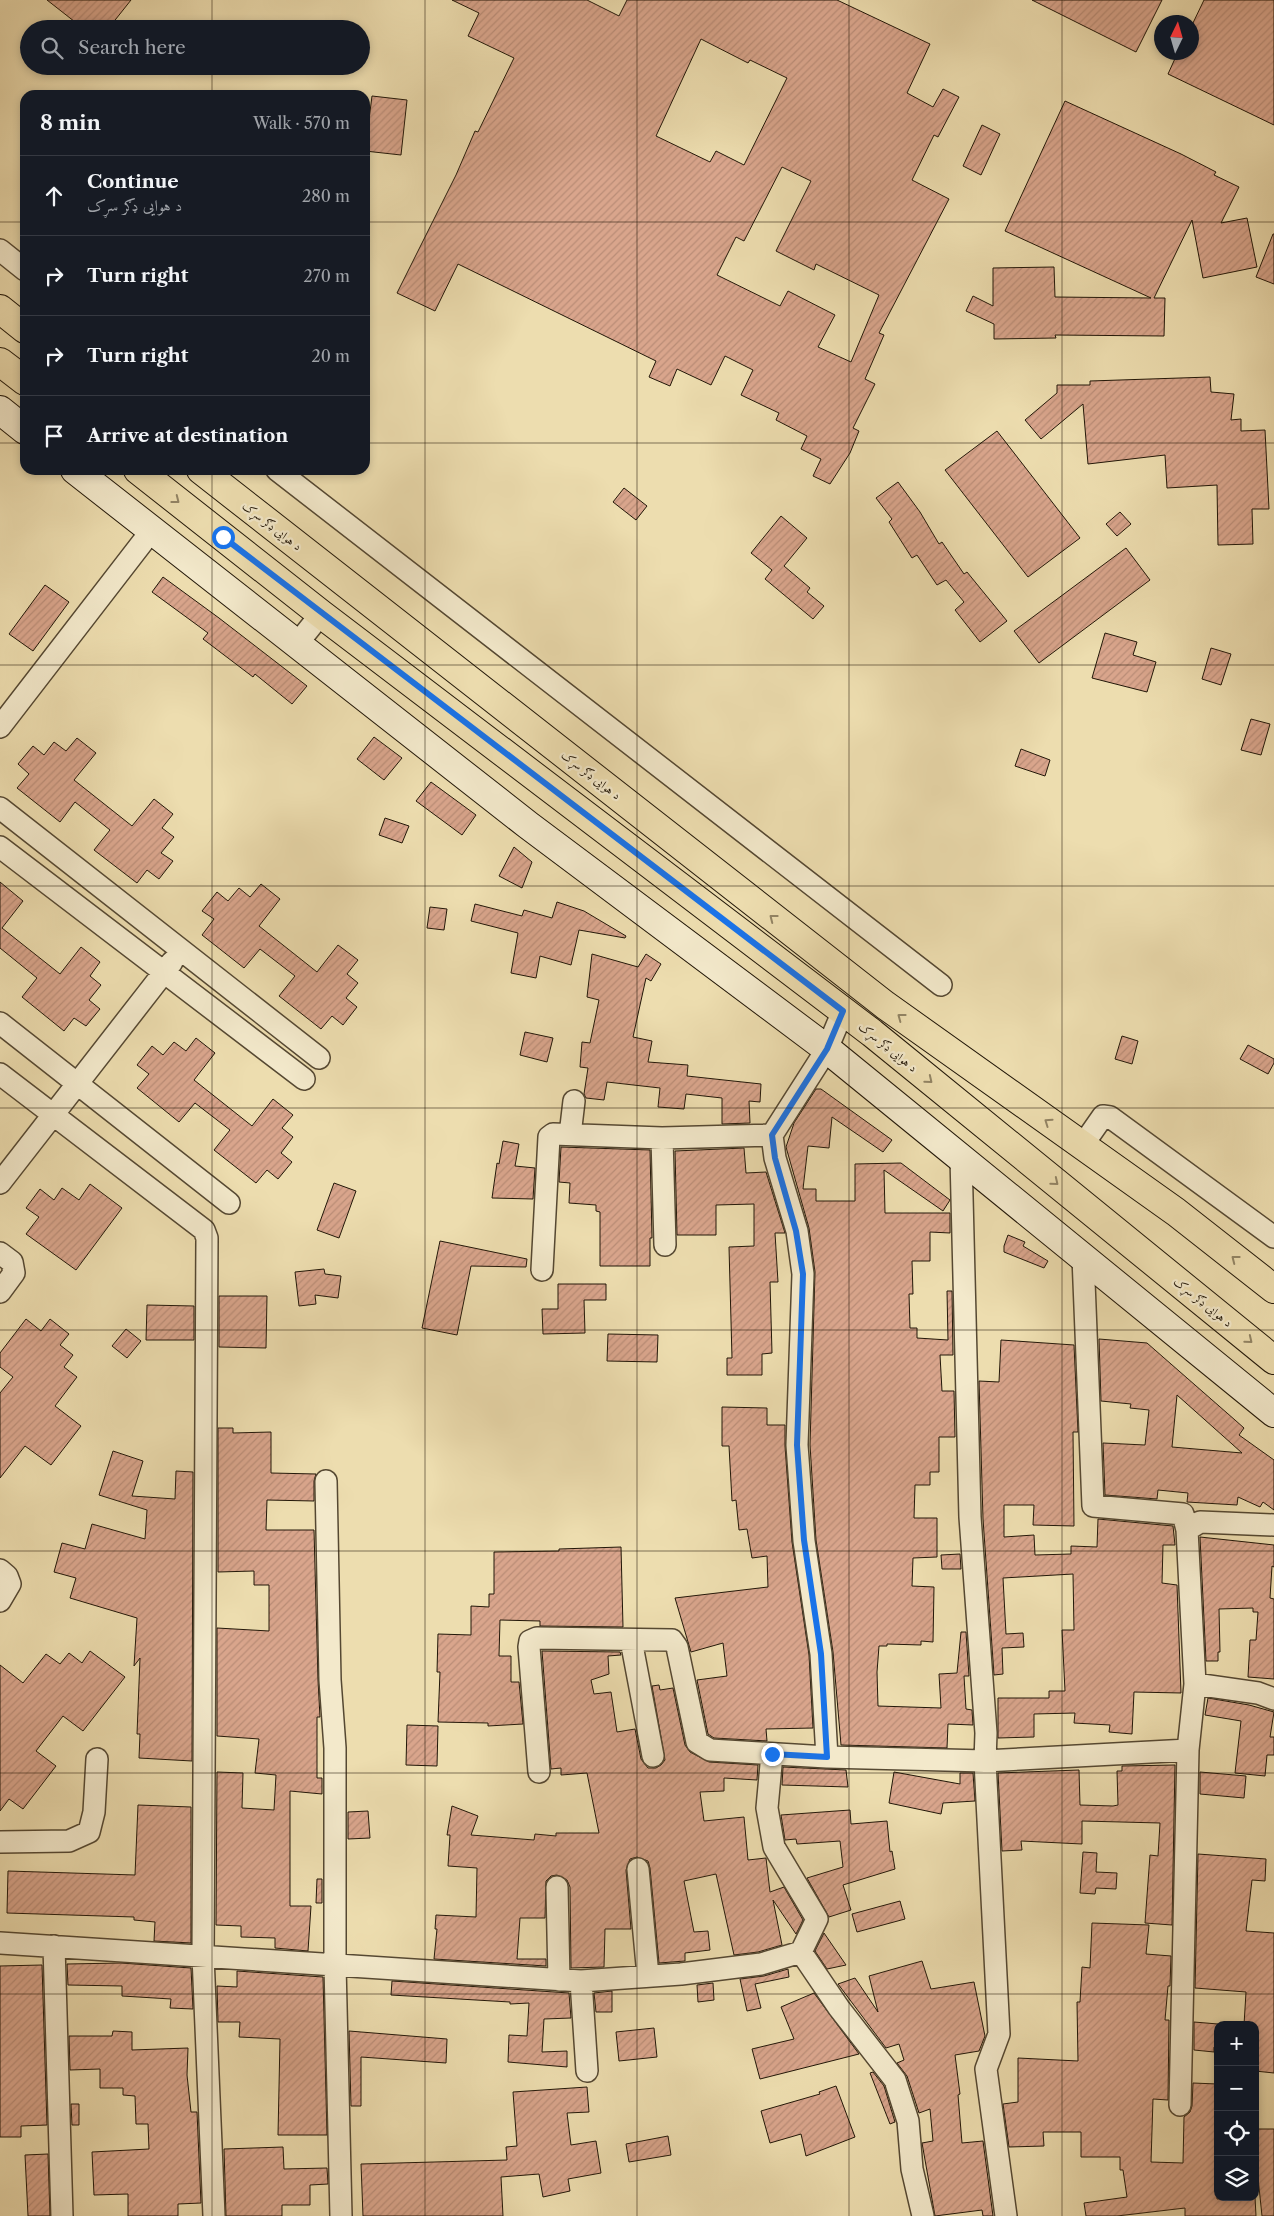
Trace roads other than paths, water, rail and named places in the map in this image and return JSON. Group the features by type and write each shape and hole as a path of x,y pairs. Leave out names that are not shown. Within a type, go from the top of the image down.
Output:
{"main road":[{"path":"0,310 20,325"},
{"path":"0,362 20,377"},
{"name":"د هوایی ډګر سړک","path":"144,475 321,614 843,1011 1274,1360"},
{"name":"د هوایی ډګر سړک","path":"207,475 885,1005 1176,1212 1274,1289"}],"street":[{"path":"0,250 20,266"},
{"path":"0,410 20,426"},
{"path":"82,475 528,825 827,1049 1274,1413"},
{"path":"283,475 941,985"},
{"path":"0,727 152,530"},
{"path":"297,644 321,614"},
{"path":"0,808 320,1058"},
{"path":"0,847 304,1079"},
{"path":"0,1183 182,950"},
{"path":"827,1757 821,1654 804,1540 797,1445 803,1274 796,1231 775,1158 772,1135 827,1049 843,1011"},
{"path":"0,1023 229,1203"},
{"path":"0,1074 204,1230 207,1238 203,1956 214,2216"},
{"path":"570,1135 574,1101"},
{"path":"1082,1146 1103,1116 1110,1117 1274,1238"},
{"path":"542,1270 550,1137 553,1134 662,1138 772,1135"},
{"path":"662,1138 665,1245"},
{"path":"961,1157 970,1517 986,1733 985,1761 999,2034 986,2069 1006,2216"},
{"path":"0,1253 12,1262 14,1273 0,1292"},
{"path":"1084,1257 1093,1506 1183,1514 1187,1530 1195,1684 1188,1750 1180,2105"},
{"path":"326,1481 330,1680 335,1748 335,1965 341,2216"},
{"path":"1187,1530 1200,1522 1274,1525"},
{"path":"0,1570 7,1576 10,1584 0,1601"},
{"path":"539,1772 529,1646 530,1641 537,1638 672,1640 677,1647 697,1742 702,1746 717,1751 827,1757 985,1761 1188,1750"},
{"path":"631,1640 653,1756"},
{"path":"1195,1684 1258,1693 1274,1699"},
{"path":"0,1943 581,1981 761,1964 801,1952 817,1919 774,1847 767,1808 772,1754"},
{"path":"0,1842 69,1841 89,1832 94,1812 98,1759"},
{"path":"638,1869 648,1976"},
{"path":"557,1887 559,1980"},
{"path":"54,1946 62,2216"},
{"path":"801,1952 839,2008 895,2080 908,2121 912,2170 923,2216"},
{"path":"581,1981 587,2071"}]}
